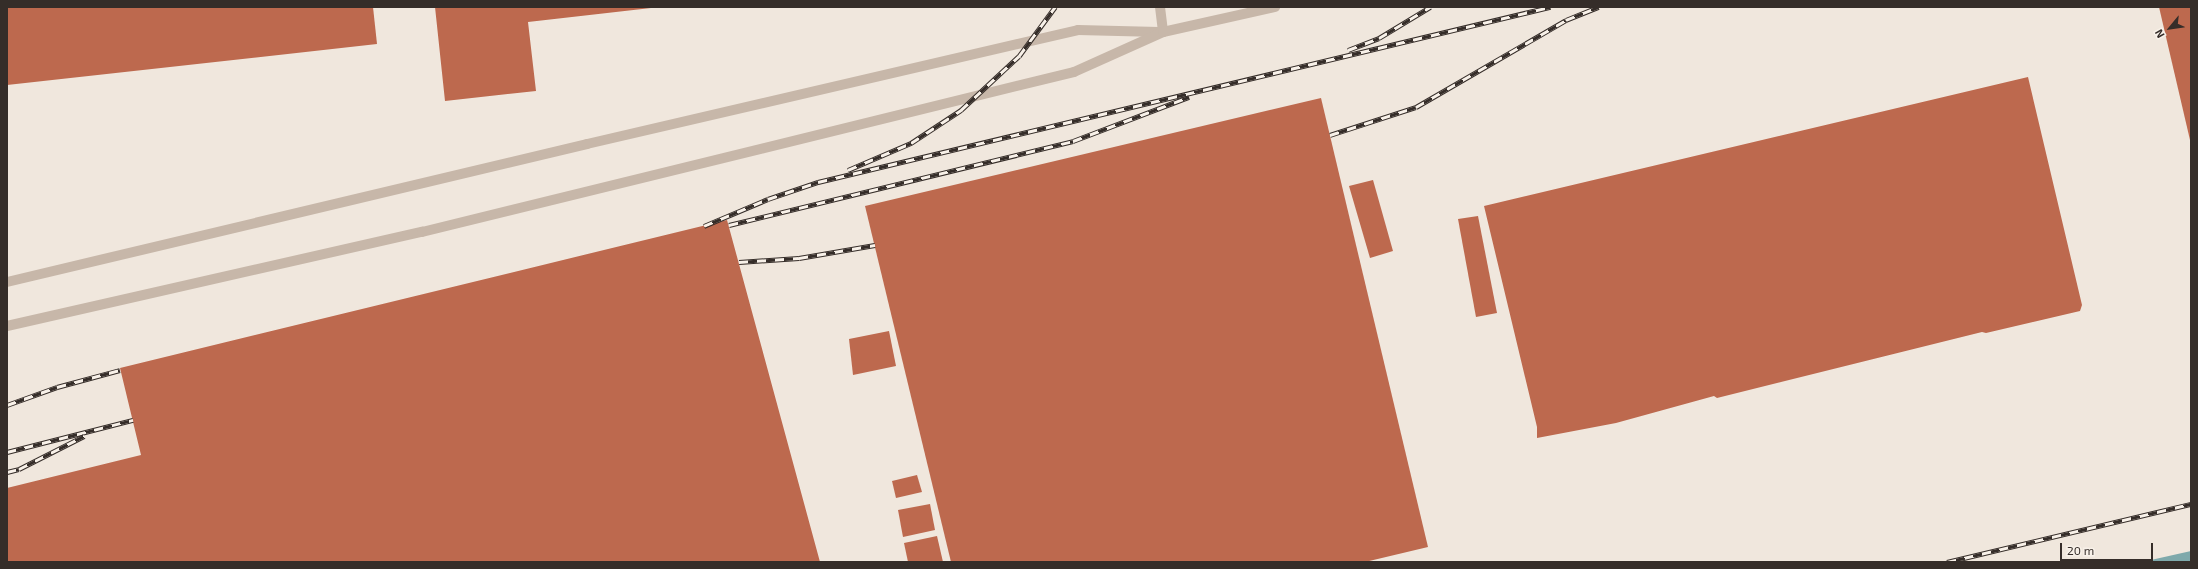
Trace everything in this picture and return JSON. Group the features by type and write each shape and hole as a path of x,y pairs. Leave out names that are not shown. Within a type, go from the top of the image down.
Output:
{"lane":[{"path":"1160,7 1163,32"},
{"path":"7,326 422,232 1066,74 1163,32 1275,7"},
{"path":"7,282 587,144 1078,30 1163,32"}],"water":[{"path":"2191,551 2191,562 2142,562"}],"building":[{"path":"7,7 373,7 377,44 7,85"},
{"path":"435,7 651,8 528,22 536,91 445,101"},
{"path":"2159,7 2191,7 2191,140 2190,140"},
{"path":"2028,77 2082,305 2080,311 1986,333 1982,332 1717,398 1714,396 1616,423 1537,438 1537,427 1484,206"},
{"path":"1321,98 1428,547 1365,562 951,562 865,206"},
{"path":"1373,180 1393,251 1370,258 1349,186"},
{"path":"1478,216 1497,313 1476,317 1458,219"},
{"path":"727,220 820,562 7,562 7,488 141,455 120,368"},
{"path":"889,331 896,366 853,375 849,339"},
{"path":"917,475 922,492 896,498 892,481"},
{"path":"930,504 935,530 903,537 898,510"},
{"path":"937,536 943,562 908,562 904,543"}],"railway":[{"path":"848,170 911,143 961,110 1019,56 1055,7"},
{"path":"1348,50 1379,38 1430,7"},
{"path":"704,226 768,199 818,182 1550,7"},
{"path":"1330,135 1416,107 1566,20 1599,7"},
{"path":"729,225 1073,141 1189,97"},
{"path":"739,262 799,258 875,245"},
{"path":"7,405 57,387 120,370"},
{"path":"7,452 133,420"},
{"path":"7,472 19,469 84,436"},
{"path":"1947,562 2191,504"}]}
